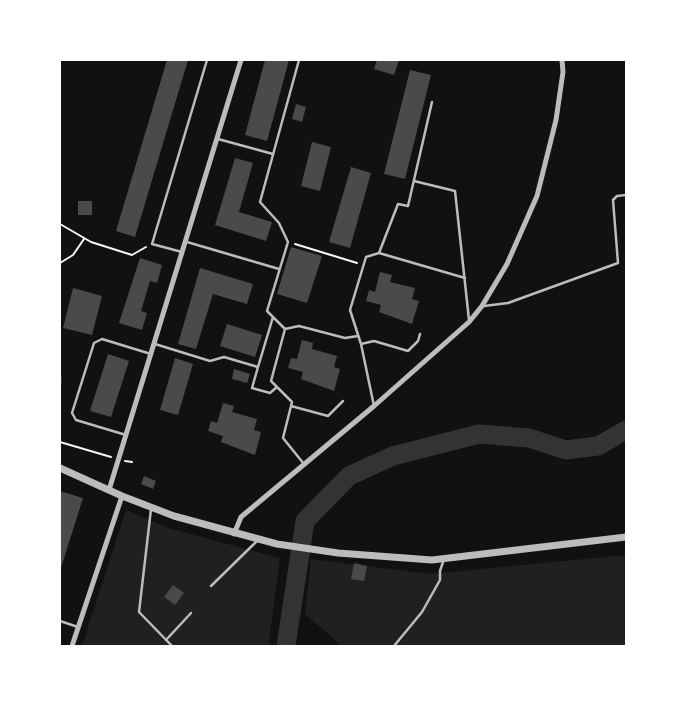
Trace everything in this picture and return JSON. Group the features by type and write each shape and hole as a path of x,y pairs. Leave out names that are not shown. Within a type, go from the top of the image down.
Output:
{"street":[{"path":"109,490 240,60"},
{"path":"234,534 240,517 374,406 469,322 482,306 507,264 537,196 556,120 563,72 562,60"},
{"path":"60,468 152,508 234,534 276,544 338,553 432,560 626,537"},
{"path":"72,646 122,496"}],"lane":[{"path":"182,252 152,244 207,60"},
{"path":"285,329 267,311 288,242 279,223 260,202 299,60"},
{"path":"379,253 398,204 408,206 432,102"},
{"path":"217,139 274,154"},
{"path":"414,181 455,191 469,322"},
{"path":"482,306 508,302 618,263 613,200 617,196 626,195"},
{"path":"185,241 279,270"},
{"path":"374,406 361,344 350,310 366,257 379,253 465,278"},
{"path":"273,317 252,388 270,393 277,386"},
{"path":"285,329 299,326 345,338 358,336"},
{"path":"285,329 271,380 292,402 283,438 304,464"},
{"path":"361,344 374,341 408,351 418,341 420,334"},
{"path":"126,435 76,420 72,413 94,343 102,339 151,354"},
{"path":"154,344 210,361 224,357 258,367"},
{"path":"60,377 60,383"},
{"path":"291,406 328,416 343,401"},
{"path":"152,508 139,612 172,646"},
{"path":"211,586 258,540"},
{"path":"394,646 422,612 440,580 440,570 444,558"},
{"path":"166,640 191,613"},
{"path":"60,622 79,628"}],"path":[{"path":"60,224 85,239 132,255 152,244"},
{"path":"60,263 73,255 85,239"},
{"path":"288,242 364,265"},
{"path":"60,442 132,462"}],"shaded area":[{"path":"126,510 168,528 280,558 269,641 271,646 82,646"},
{"path":"626,555 626,646 342,646 305,614 311,559 431,574"}],"building":[{"path":"167,60 188,60 135,237 116,231"},
{"path":"265,60 289,60 267,141 245,135"},
{"path":"377,60 399,60 394,75 374,69"},
{"path":"410,70 431,75 405,179 384,174"},
{"path":"296,104 306,107 302,122 292,119"},
{"path":"312,142 331,147 320,191 301,186"},
{"path":"235,158 253,163 239,212 272,222 266,241 215,225"},
{"path":"351,167 371,173 350,248 329,242"},
{"path":"78,201 92,201 92,215 78,215"},
{"path":"291,247 322,256 307,303 277,294"},
{"path":"140,258 162,265 157,283 150,281 141,311 147,313 142,330 119,323"},
{"path":"200,268 253,284 247,304 213,294 196,349 178,344"},
{"path":"380,272 392,275 390,282 415,288 412,299 419,301 412,324 379,312 381,305 366,301 369,290 375,292"},
{"path":"73,288 102,296 92,335 63,328"},
{"path":"227,324 262,335 255,357 220,346"},
{"path":"302,340 313,343 312,349 337,356 334,367 340,369 334,391 301,379 303,372 288,368 291,358 297,359"},
{"path":"108,354 129,361 111,417 90,411"},
{"path":"175,358 193,364 178,415 160,410"},
{"path":"234,369 250,374 247,383 232,379"},
{"path":"223,403 234,406 232,412 257,419 254,430 261,432 255,455 221,442 223,436 208,431 211,421 217,423"},
{"path":"144,476 156,481 153,489 141,484"},
{"path":"60,491 83,498 60,571"},
{"path":"354,563 367,566 364,581 351,579"},
{"path":"173,585 184,593 175,605 164,597"}],"waterway":[{"path":"286,646 305,521 349,476 393,456 479,434 529,438 566,450 598,446 626,430"}]}
